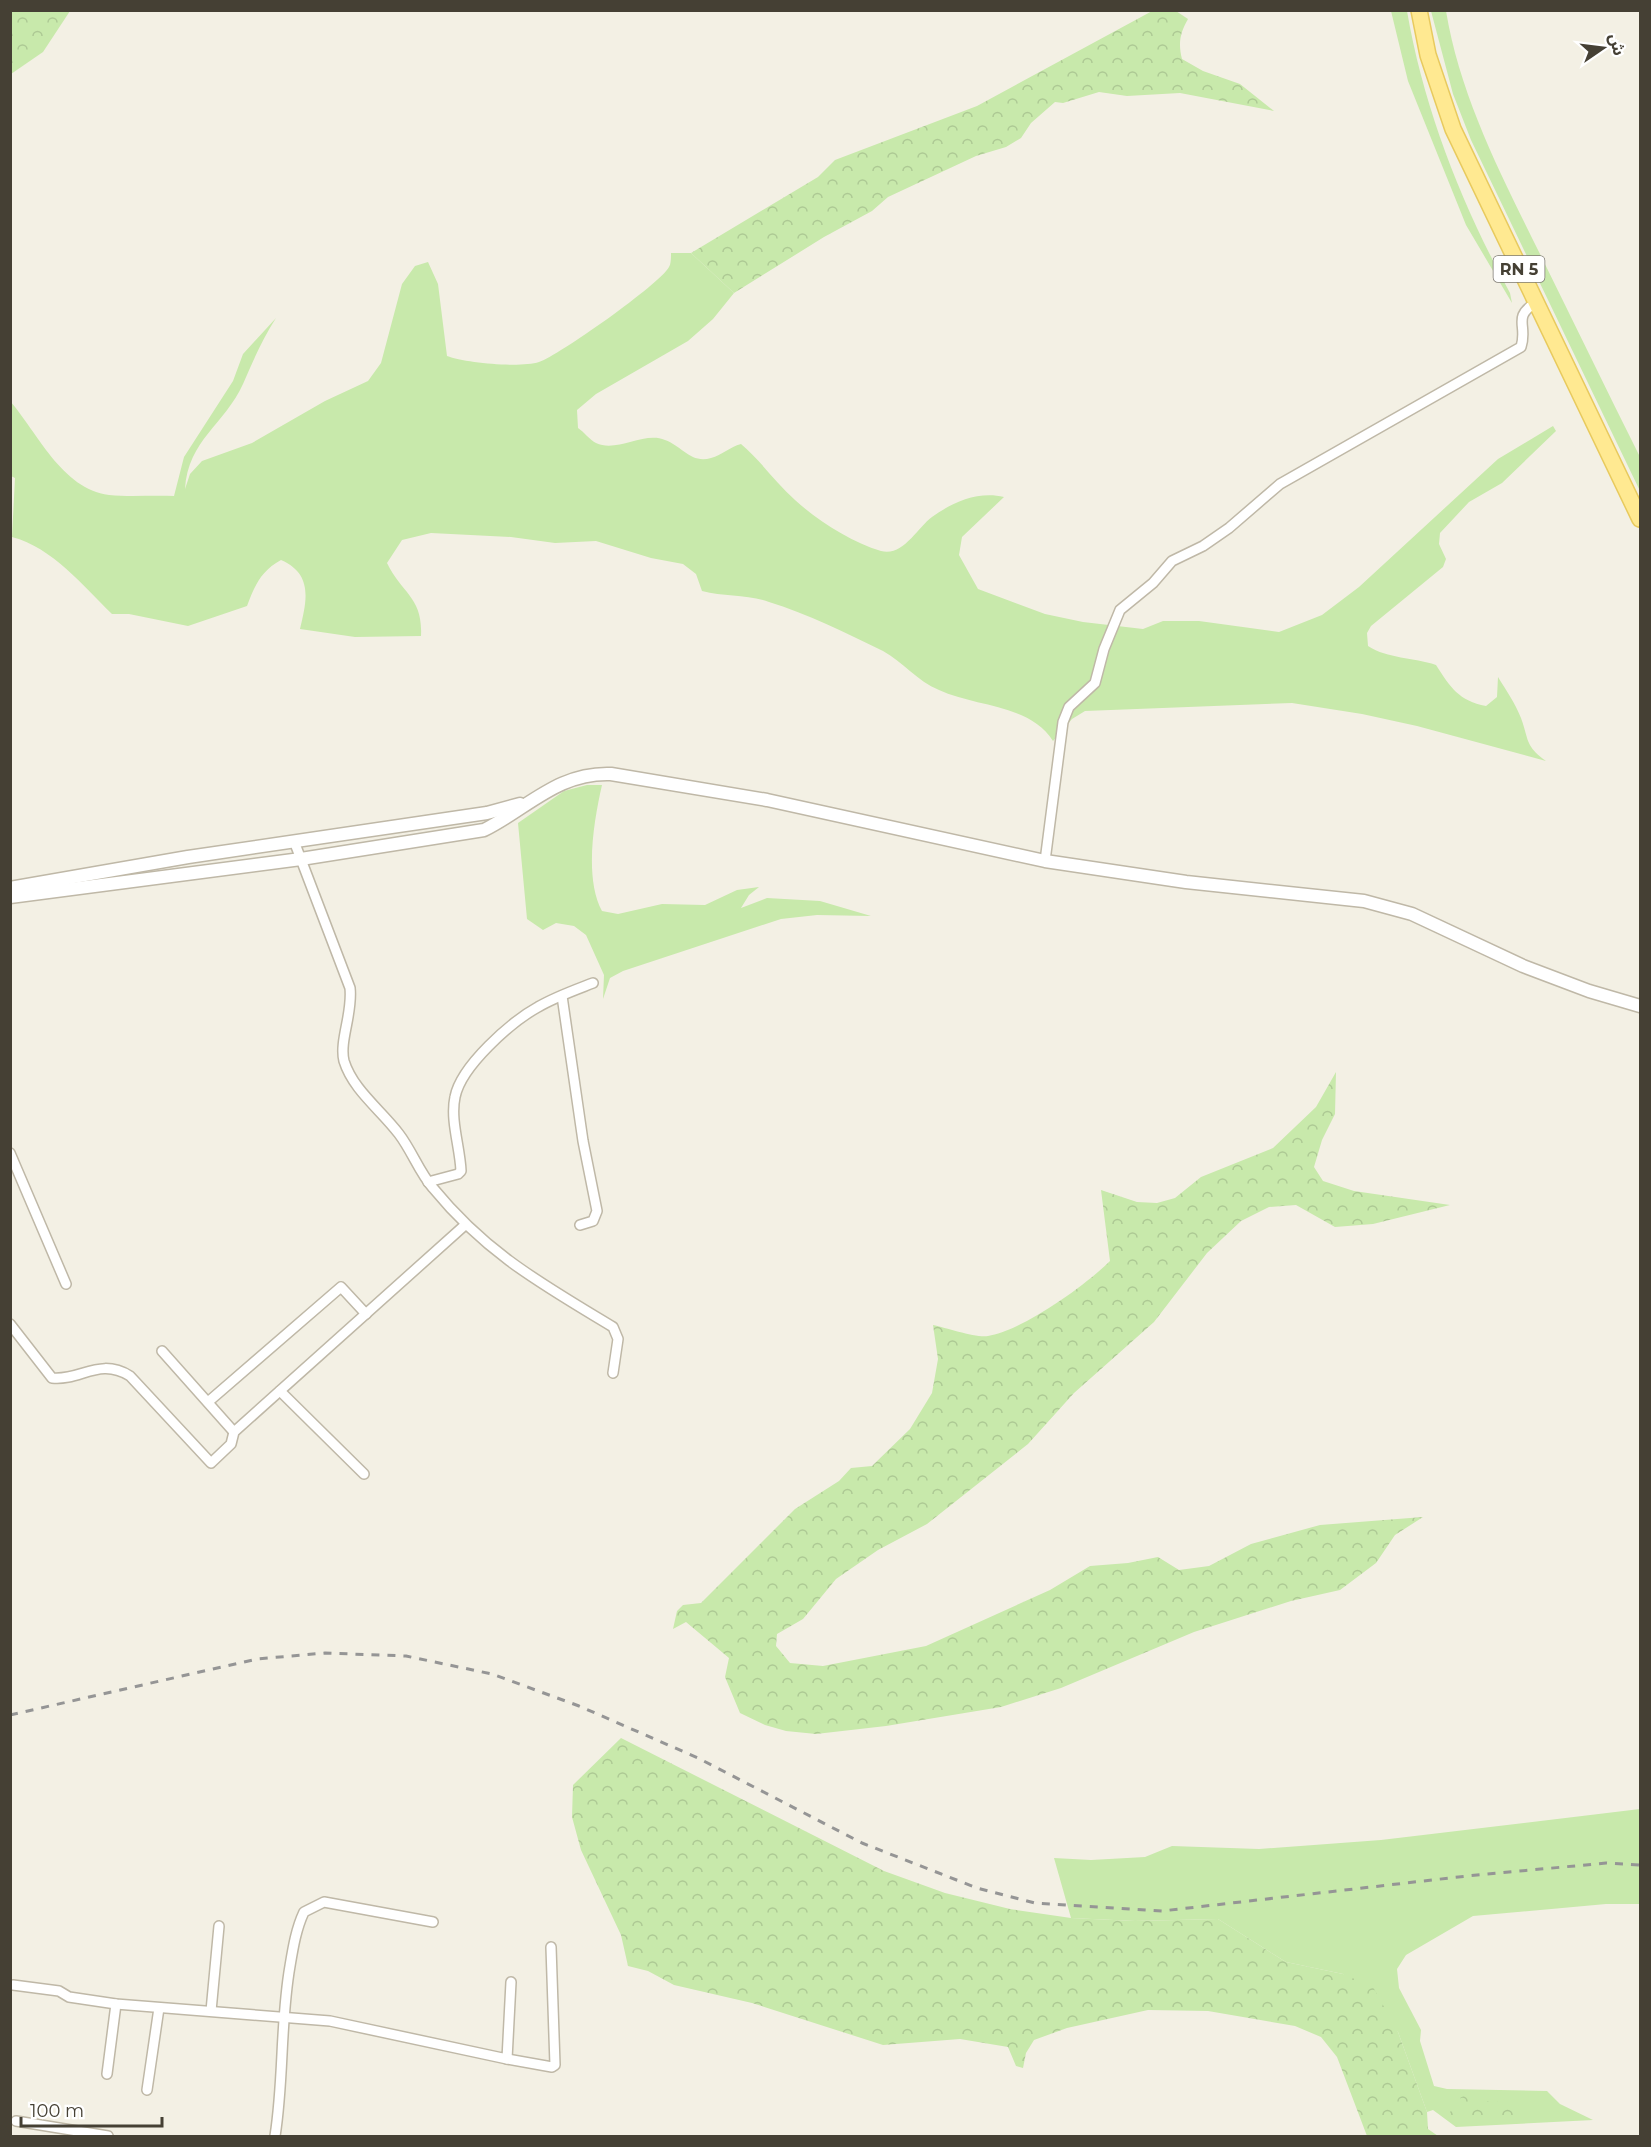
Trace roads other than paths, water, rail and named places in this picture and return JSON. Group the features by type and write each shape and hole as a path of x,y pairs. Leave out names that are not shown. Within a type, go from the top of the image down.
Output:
{"main road":[{"name":"RN 5","path":"1419,10 1428,55 1452,129 1641,519"}],"street":[{"path":"1045,861 1063,722 1069,707 1095,683 1104,649 1120,610 1153,583 1172,561 1203,546 1229,528 1280,484 1521,347 1524,334 1521,317 1523,311 1535,303"},
{"path":"10,897 166,874 300,859 484,830 554,787 590,773 611,774 766,800 1045,861 1186,882 1364,901 1412,914 1534,970 1589,991 1641,1006"},
{"path":"10,888 294,841 488,813 527,802"},
{"path":"316,838 320,856"},
{"path":"294,841 350,988 352,1004 343,1050 344,1061 356,1084 408,1147 428,1182 465,1225 514,1268 613,1327 618,1339 613,1372"},
{"path":"428,1182 458,1174 461,1171 454,1107 458,1088 471,1066 516,1021 538,1007 593,983"},
{"path":"562,996 583,1141 597,1211 593,1221 580,1225"},
{"path":"10,1153 66,1284"},
{"path":"10,1324 52,1378 61,1379 106,1368 122,1370 211,1464 231,1444 234,1432 465,1225"},
{"path":"208,1402 341,1287 366,1314"},
{"path":"162,1351 234,1432"},
{"path":"280,1391 364,1474"},
{"path":"275,2136 280,2104 283,2016 299,1922 312,1907 324,1902 433,1922"},
{"path":"211,2011 219,1926"},
{"path":"13,1985 59,1991 69,1997 116,2004 283,2016 387,2032 552,2067 555,2065 551,1947"},
{"path":"507,2059 511,1982"},
{"path":"106,2074 116,2004"},
{"path":"147,2090 159,2008"},
{"path":"16,2121 108,2136"}],"railway":[{"path":"10,1715 257,1659 325,1653 406,1656 492,1674 579,1706 698,1758 862,1843 977,1888 1035,1903 1162,1911 1467,1876 1606,1863 1640,1865"}]}
